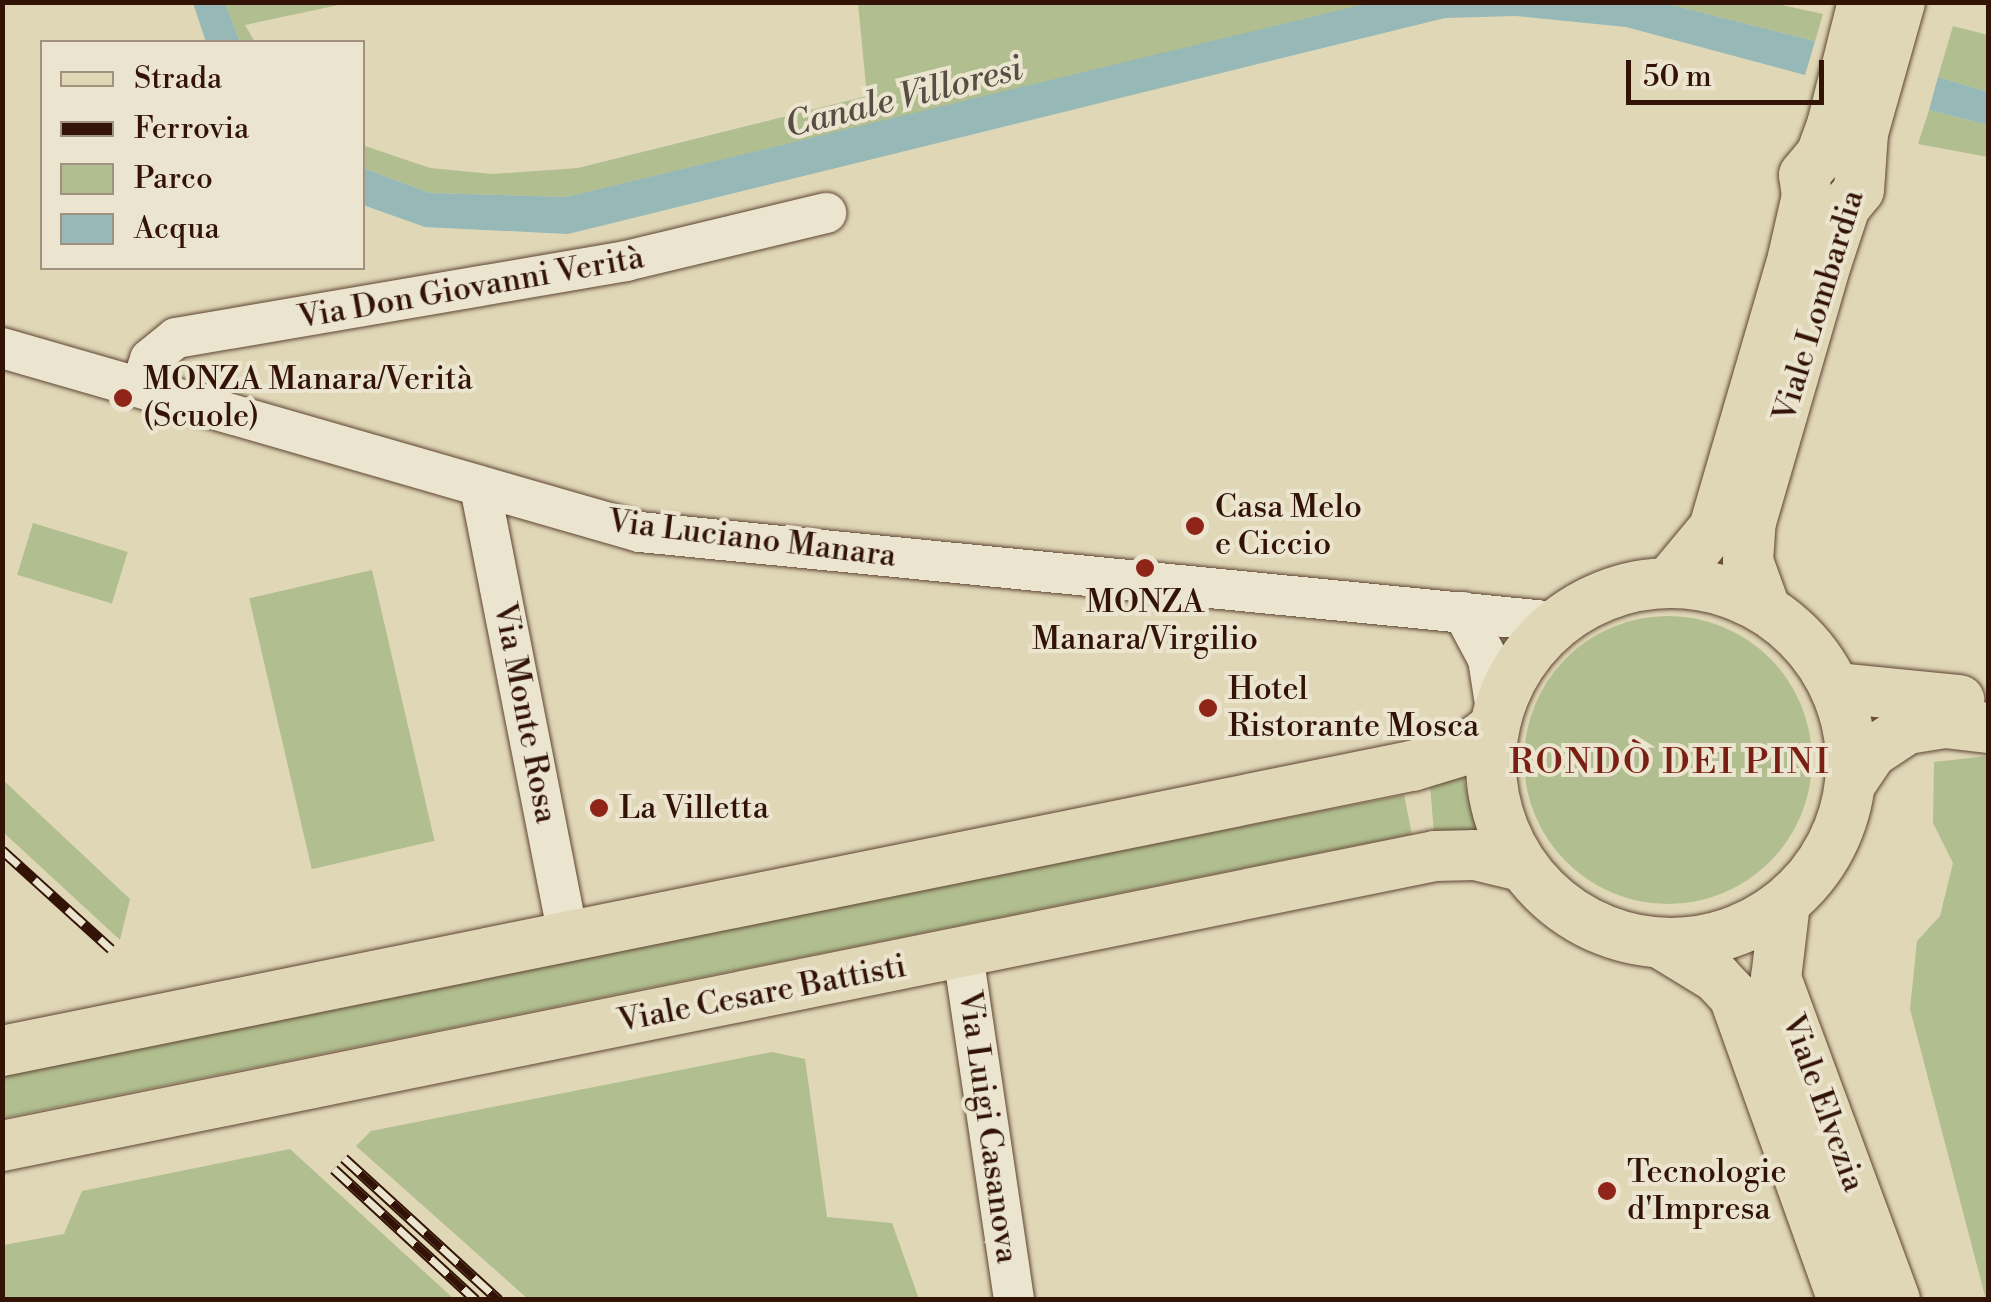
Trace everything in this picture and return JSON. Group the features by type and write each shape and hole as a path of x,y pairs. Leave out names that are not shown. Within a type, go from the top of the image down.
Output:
{"main road":[{"name":"Viale Lombardia","path":"1670,581 1714,528 1793,257 1807,196 1804,176 1832,125 1864,2"},
{"name":"Viale Lombardia","path":"1766,608 1748,561 1751,522 1845,206 1858,190 1863,133 1900,2"},
{"path":"1851,783 1850,734 1836,688 1812,650 1766,608 1720,588 1670,581 1629,586 1556,622 1519,662 1494,720 1489,777 1500,824 1522,866 1575,916 1616,935 1660,943 1726,935 1784,903 1830,850 1851,783 1872,752 1907,729 1988,728"},
{"path":"1836,688 1919,701 1988,702"},
{"path":"2,1051 1412,766 1465,750 1494,720"},
{"name":"Viale Cesare Battisti","path":"2,1146 1435,856 1475,855 1522,866"},
{"name":"Viale Elvezia","path":"1784,903 1776,978 1895,1300"},
{"name":"Viale Elvezia","path":"1660,943 1716,976 1734,996 1843,1300"}],"street":[{"name":"Via Don Giovanni Verità","path":"142,387 150,358 176,338 626,261 826,213"},
{"name":"Via Luciano Manara","path":"2,348 480,487 672,536 1556,622"},
{"name":"Via Monte Rosa","path":"480,487 569,939"},
{"path":"1463,612 1488,658 1494,720"},
{"name":"Via Luigi Casanova","path":"963,954 1014,1300"}],"green space":[{"path":"225,3 348,3 245,25 254,40 239,40"},
{"path":"858,3 1373,3 566,197 430,193 365,169 365,146 430,168 492,174 578,168 867,96"},
{"path":"1664,3 1772,3 1823,14 1815,41"},
{"path":"1953,26 1988,35 1988,92 1938,77"},
{"path":"1929,110 1988,125 1988,157 1918,144"},
{"path":"33,523 128,552 112,604 17,575"},
{"path":"372,570 435,841 312,869 249,598"},
{"path":"1668,616 1723,627 1770,658 1801,705 1812,760 1801,815 1770,862 1723,893 1668,904 1613,893 1566,862 1535,815 1524,760 1535,705 1566,658 1613,627"},
{"path":"1988,756 1986,1300 1910,1009 1917,941 1940,916 1953,863 1933,823 1934,762"},
{"path":"1461,769 1478,835 1434,834 1430,784"},
{"path":"2,779 130,899 120,940 3,832"},
{"path":"1404,795 1412,834 3,1118 3,1068"},
{"path":"772,1052 805,1059 827,1217 892,1223 919,1299 528,1299 356,1146 371,1131"},
{"path":"290,1149 454,1299 3,1299 3,1245 64,1234 82,1191"}],"water":[{"path":"1373,2 1664,3 1815,41 1805,75 1626,27 1516,16 1445,18 568,234 425,227 365,206 365,169 430,193 566,197"},
{"path":"193,3 225,3 239,40 205,40"},
{"path":"1938,77 1988,92 1988,125 1929,110"}],"railway":[{"path":"2,850 111,949"},
{"path":"344,1158 499,1300"},
{"path":"334,1169 476,1300"}],"place":[{"name":"MONZA Manara/Verità (Scuole)","path":"123,398"},
{"name":"Casa Melo e Ciccio","path":"1195,526"},
{"name":"MONZA Manara/Virgilio","path":"1145,568"},
{"name":"Hotel Ristorante Mosca","path":"1208,708"},
{"name":"La Villetta","path":"599,808"},
{"name":"Tecnologie d'Impresa","path":"1607,1191"}],"district":[{"name":"RONDÒ DEI PINI","path":"1670,763"}],"water label":[{"name":"Canale Villoresi","path":"904,98"}]}
